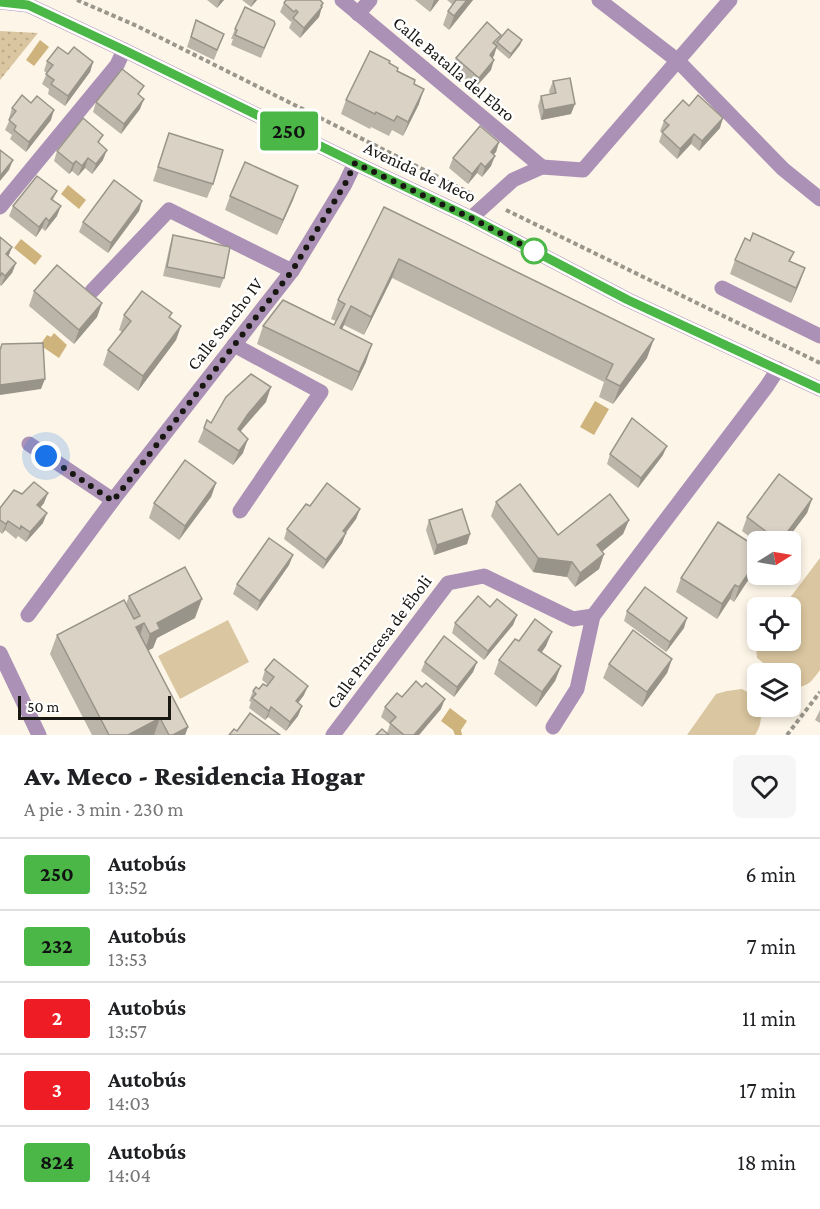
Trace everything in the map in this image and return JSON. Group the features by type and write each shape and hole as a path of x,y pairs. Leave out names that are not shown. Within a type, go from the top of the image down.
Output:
{"street":[{"name":"Calle Batalla del Ebro","path":"342,0 542,167"},
{"path":"358,14 370,0"},
{"path":"599,0 678,61 783,169 820,200"},
{"path":"471,218 513,180 542,167 583,170 730,0"},
{"name":"Avenida de Meco","path":"0,2 28,5 124,50 471,218 628,300 820,389"},
{"path":"0,207 117,65 124,50"},
{"name":"Calle Sancho IV","path":"28,615 113,501 292,271 345,184 355,163"},
{"path":"92,291 169,210 292,271"},
{"path":"722,288 820,336"},
{"path":"234,345 321,392 240,511"},
{"path":"553,727 577,689 593,616 767,386 777,369"},
{"path":"29,444 113,501"},
{"name":"Calle Princesa de Éboli","path":"333,735 448,583 484,576 573,620 593,616"},
{"path":"0,653 39,735"}],"path":[{"path":"77,0 137,26 489,202 820,363"},
{"path":"787,735 820,692"}],"shaded area":[{"path":"0,31 38,33 0,80"},
{"path":"40,40 49,47 34,66 26,60"},
{"path":"68,185 86,200 79,209 61,194"},
{"path":"21,239 42,256 35,265 14,248"},
{"path":"54,333 67,345 59,358 40,345 47,335 51,337"},
{"path":"595,401 609,409 594,435 580,427"},
{"path":"820,558 820,670 809,683 801,686 801,663 763,663 757,658 756,651 801,651 801,597 791,597"},
{"path":"228,620 249,662 180,699 158,656"},
{"path":"742,689 747,692 747,717 761,717 755,735 687,735 716,694"},
{"path":"450,708 467,721 461,730 462,735 455,735 453,730 441,721"}],"building":[{"path":"286,0 320,0 323,3 304,28 293,18 298,12 296,10 294,12 284,3"},
{"path":"456,0 467,0 454,16 448,11"},
{"path":"245,7 274,21 275,24 264,48 235,35 237,30 235,29"},
{"path":"196,20 224,34 217,50 191,37"},
{"path":"487,22 501,35 493,43 497,46 490,55 494,60 479,78 456,58"},
{"path":"508,29 522,40 511,54 497,42"},
{"path":"58,47 68,54 74,47 93,62 68,96 51,84 54,80 46,74 53,65 47,61"},
{"path":"370,51 390,61 389,63 398,68 397,71 415,80 414,84 424,89 408,122 397,116 394,121 346,100"},
{"path":"122,69 144,86 138,94 144,99 124,124 96,102"},
{"path":"570,78 575,104 544,110 541,96 556,93 553,81"},
{"path":"22,95 31,103 37,96 54,110 29,142 14,130 16,126 9,120 16,111 12,108"},
{"path":"698,95 723,118 702,141 694,134 680,149 662,132 669,125 664,121 683,100 689,106"},
{"path":"83,118 103,135 98,142 107,150 96,164 88,158 82,166 76,161 73,164 57,151"},
{"path":"480,126 499,142 491,152 495,156 485,167 481,163 472,174 453,158"},
{"path":"169,133 223,150 213,184 158,167"},
{"path":"0,150 13,160 0,176"},
{"path":"245,162 298,186 283,220 230,196"},
{"path":"37,176 57,191 51,199 61,206 49,221 46,218 39,227 13,206"},
{"path":"114,180 142,201 111,243 83,222"},
{"path":"384,207 654,339 620,386 606,379 613,364 399,259 371,317 351,306 340,328 372,344 359,372 263,326 283,300 334,325 345,304 338,300"},
{"path":"753,233 794,252 789,261 805,268 796,288 735,260 745,238 750,241"},
{"path":"173,235 230,247 224,278 167,267"},
{"path":"0,237 12,247 6,254 16,263 5,276 2,273 0,276"},
{"path":"57,265 102,303 79,330 34,291"},
{"path":"142,291 172,313 169,317 181,326 143,376 108,350 131,321 124,315"},
{"path":"43,343 45,379 0,385 2,344"},
{"path":"251,374 271,387 238,429 248,439 239,451 204,428 207,420 211,423 226,397"},
{"path":"632,418 667,446 641,478 610,454"},
{"path":"185,460 216,483 185,526 154,503"},
{"path":"779,474 812,499 788,531 765,531 747,517"},
{"path":"34,482 48,493 37,505 47,513 30,532 21,526 20,529 8,521 6,524 0,520 0,508 14,490 22,494"},
{"path":"327,483 360,509 343,531 346,533 326,560 287,529 306,504 310,506"},
{"path":"520,484 558,535 610,494 629,520 597,545 604,554 580,573 572,562 538,558 496,502"},
{"path":"462,509 470,534 437,545 429,520"},
{"path":"718,522 747,541 747,575 739,587 735,585 722,604 681,578"},
{"path":"269,538 293,555 260,601 237,584"},
{"path":"185,567 202,599 157,623 160,629 150,634 144,623 136,627 188,727 169,735 160,718 128,735 109,735 57,635 124,600 134,619 140,616 129,596"},
{"path":"645,587 687,618 670,642 627,611"},
{"path":"478,596 490,607 497,599 517,615 488,651 455,623"},
{"path":"535,619 552,632 538,650 561,666 542,692 499,660 515,639 519,641"},
{"path":"633,630 672,659 647,692 609,664"},
{"path":"444,636 477,662 457,687 425,662"},
{"path":"274,659 308,686 296,701 302,706 290,722 271,707 269,711 252,698 256,694 253,691 256,687 259,689 263,684 267,686 274,677 265,670"},
{"path":"416,681 422,687 426,683 445,699 414,735 404,735 390,723 396,717 385,707 397,693 402,697"},
{"path":"250,713 280,735 229,735 234,729 237,731"},
{"path":"382,729 389,735 376,735"}],"bus line":[{"name":"250","path":"0,2 28,5 124,50 471,218 628,300 820,389"}],"route":[{"path":"46,456 113,501 292,271 345,184 355,163 471,218 534,251"}]}
